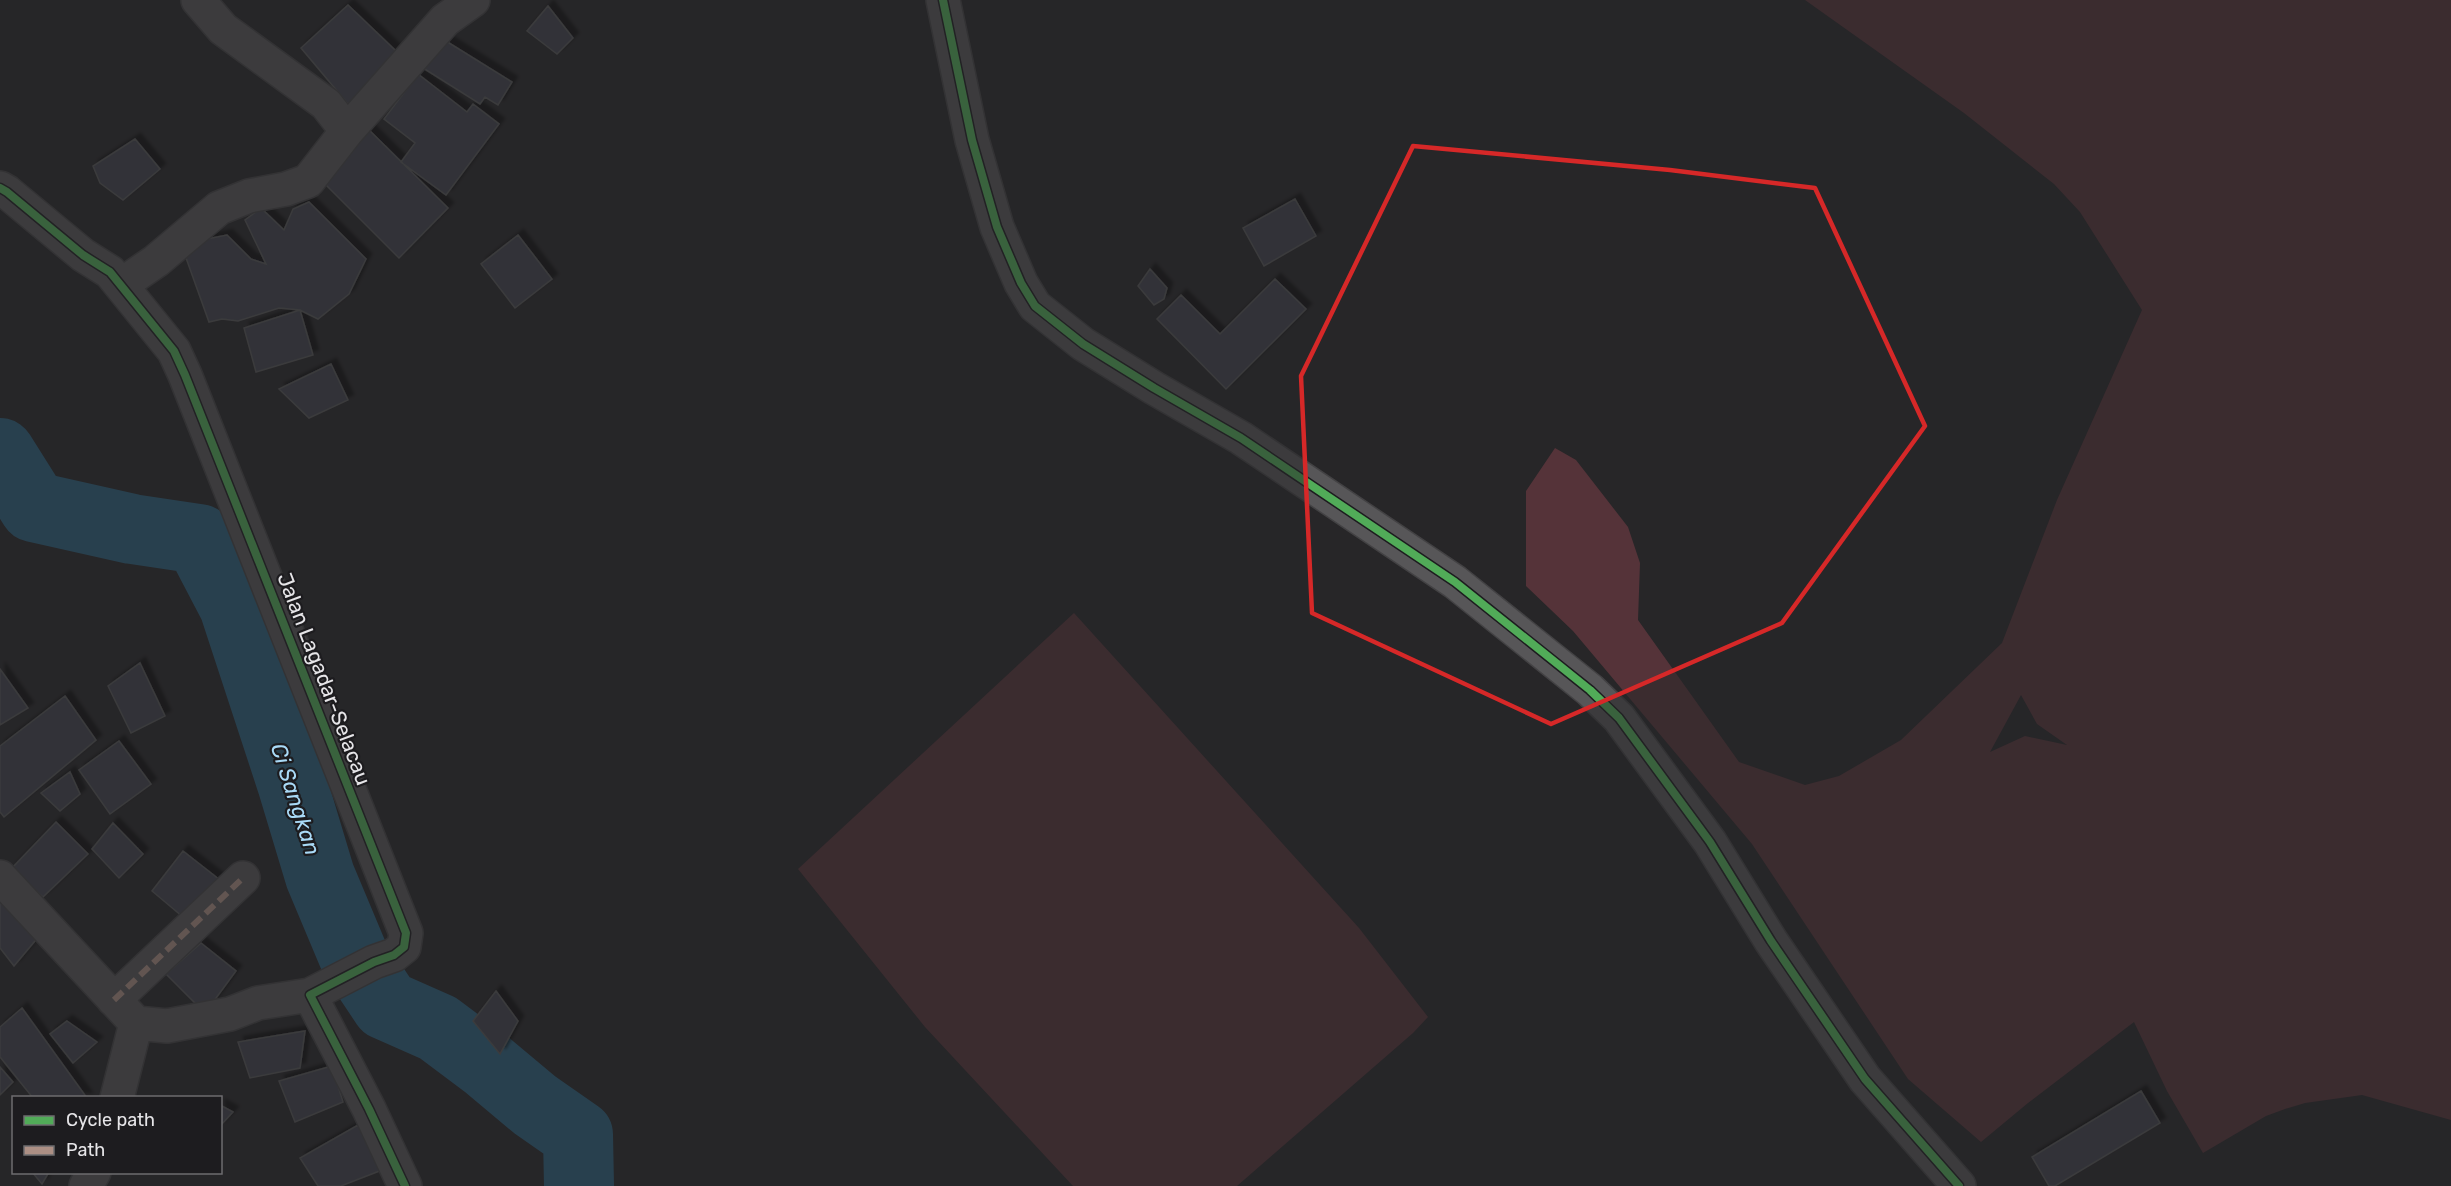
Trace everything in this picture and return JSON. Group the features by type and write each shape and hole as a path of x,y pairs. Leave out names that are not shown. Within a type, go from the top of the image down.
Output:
{"street":[{"path":"198,0 223,29 326,104 347,130"},
{"path":"137,274 219,208 249,196 286,189 308,181 347,130 445,20 473,0"},
{"path":"943,0 972,140 997,227 1021,283 1035,306 1083,344 1241,438 1455,582 1597,697 1619,718 1710,842 1771,940 1865,1079 1959,1186"},
{"name":"Jalan Lagadar-Selacau","path":"0,188 83,255 110,272 137,274 185,375 406,933 406,942 401,951 315,992 258,1003 230,1014 167,1026 125,1011"},
{"path":"0,877 125,1011"},
{"path":"117,1096 125,1011 243,878"},
{"path":"315,992 405,1186"}],"highlighted area":[{"path":"1413,146 1670,170 1815,188 1925,426 1782,623 1551,724 1312,613 1301,376"}],"shaded area":[{"path":"1805,0 2451,0 2451,1120 2362,1095 2305,1103 2285,1109 2266,1116 2203,1153 2167,1091 2134,1022 1981,1142 1908,1079 1752,844 1573,631 1526,586 1526,491 1555,448 1576,460 1628,527 1640,563 1638,620 1739,762 1805,785 1839,776 1901,740 2002,643 2057,500 2142,310 2080,212 2054,184 1964,113","holes":["2021,695 2037,724 2067,745 2025,736 1990,752"]},
{"path":"1074,613 1359,928 1428,1017 1413,1033 1237,1186 1073,1186 925,1027 798,869"}],"building":[{"path":"348,5 396,51 379,84 348,104 301,48"},
{"path":"548,6 573,38 557,54 527,31"},
{"path":"441,38 512,82 498,105 485,97 480,104 423,68"},
{"path":"418,74 467,112 473,104 499,124 446,195 401,162 415,143 384,119"},
{"path":"364,125 448,208 399,258 316,175"},
{"path":"135,139 160,169 123,200 100,183 93,166"},
{"path":"1295,199 1316,236 1264,266 1243,228"},
{"path":"309,202 366,259 349,294 318,319 300,310 279,308 238,321 222,319 209,322 181,244 227,235 251,259 266,264 245,220 261,208 284,230 293,209"},
{"path":"518,235 552,279 515,308 481,264"},
{"path":"1150,269 1167,288 1164,299 1154,305 1138,286"},
{"path":"1275,279 1306,309 1226,389 1157,319 1181,295 1220,334"},
{"path":"300,310 313,355 256,372 244,328"},
{"path":"331,364 348,400 309,418 279,389"},
{"path":"140,663 165,716 131,733 108,686"},
{"path":"0,669 28,708 0,725"},
{"path":"65,696 96,740 4,817 0,812 0,746"},
{"path":"119,741 151,784 110,814 79,770"},
{"path":"70,772 80,794 60,811 41,793"},
{"path":"56,822 88,854 43,897 11,869"},
{"path":"113,823 143,854 119,878 92,849"},
{"path":"183,851 220,880 183,917 152,891"},
{"path":"0,894 40,935 14,966 0,948"},
{"path":"201,943 236,971 205,1013 166,974"},
{"path":"496,991 518,1021 500,1054 473,1021"},
{"path":"22,1008 86,1096 31,1096 0,1057 0,1027"},
{"path":"67,1021 97,1042 73,1063 50,1034"},
{"path":"305,1031 300,1068 250,1078 238,1042"},
{"path":"332,1066 343,1102 295,1122 279,1081"},
{"path":"0,1067 13,1082 0,1095"},
{"path":"2141,1091 2160,1123 2055,1186 2049,1186 2032,1157"},
{"path":"222,1106 233,1112 222,1124"},
{"path":"358,1125 382,1170 341,1186 318,1186 300,1158"},
{"path":"34,1174 48,1174 42,1184"}],"waterway":[{"name":"Ci Sangkan","path":"0,453 34,507 132,529 199,539 234,606 320,876 354,957 386,1005 438,1028 535,1105 578,1135 579,1186"}],"marked path":[{"path":"114,1000 243,878"}],"cycle path":[{"path":"943,0 972,140 997,227 1021,283 1035,306 1083,344 1241,438 1455,582 1590,690 1619,718 1710,842 1771,941 1865,1079 1959,1186"},
{"path":"0,188 83,255 110,272 174,351 185,375 406,933 404,947 394,955 374,962 310,995 369,1109 405,1186"}]}
